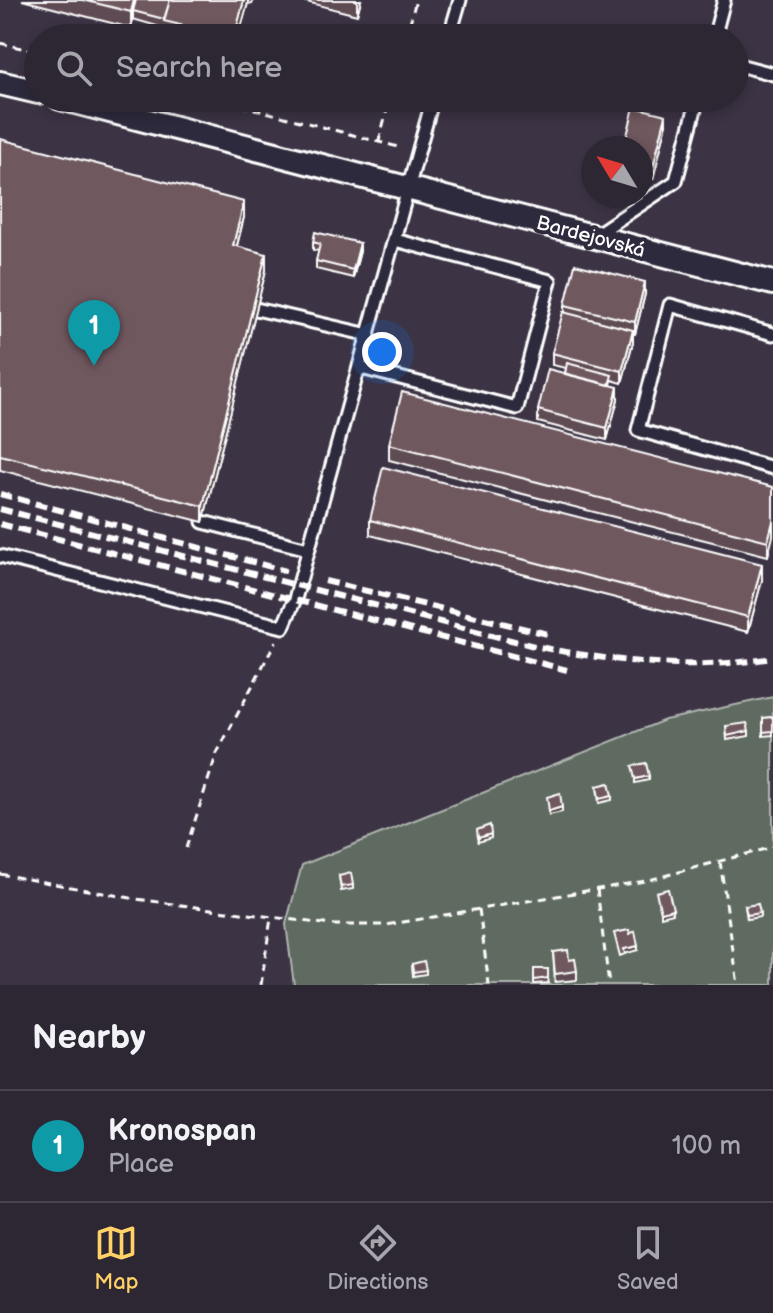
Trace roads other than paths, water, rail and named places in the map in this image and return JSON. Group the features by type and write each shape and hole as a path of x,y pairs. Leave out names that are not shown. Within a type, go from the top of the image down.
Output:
{"street":[{"path":"0,83 24,89"},
{"name":"Bardejovská","path":"114,112 773,283"}],"lane":[{"path":"453,24 460,0"},
{"path":"718,24 724,0"},
{"path":"749,68 773,74"},
{"path":"0,556 283,627 295,599 361,368 429,112"},
{"path":"594,236 676,181 694,112"},
{"path":"361,368 517,408 550,281 395,240"},
{"path":"773,334 670,305 638,430 773,468"},
{"path":"256,309 369,335"},
{"path":"203,522 308,549"}],"railway":[{"path":"0,494 286,571"},
{"path":"0,509 534,646 653,663 713,664 773,658"},
{"path":"0,524 567,670"},
{"path":"325,581 552,635"}],"place":[{"name":"Kronospan","path":"94,366"}]}
